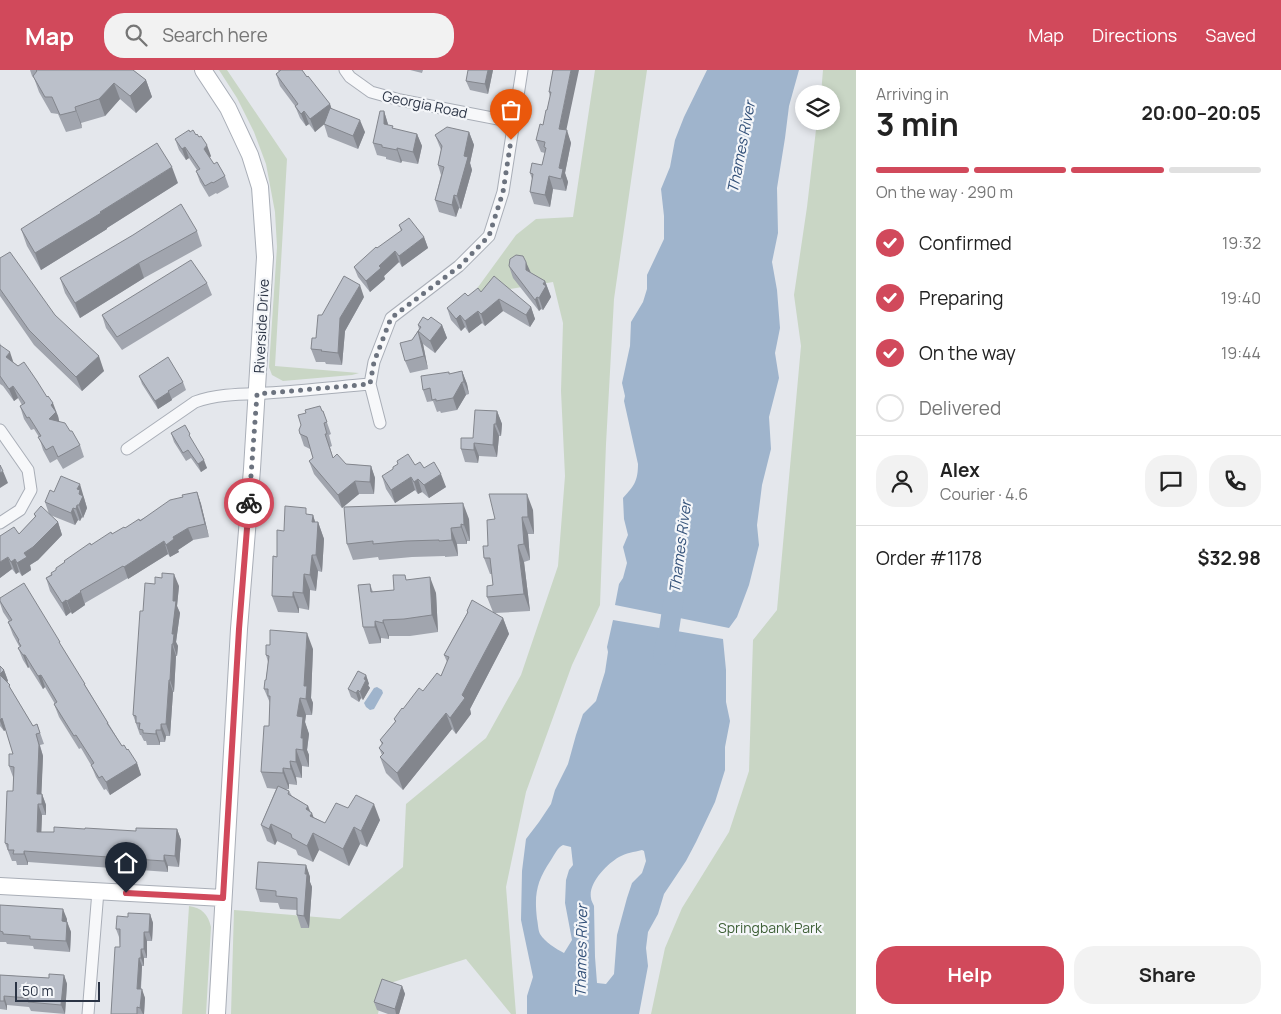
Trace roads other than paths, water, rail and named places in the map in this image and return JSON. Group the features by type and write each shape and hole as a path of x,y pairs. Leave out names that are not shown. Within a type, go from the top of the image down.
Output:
{"main road":[{"name":"Riverside Drive","path":"203,70 228,108 250,155 260,187 265,257 252,469 239,629 216,1014"},
{"path":"0,886 223,898"}],"street":[{"name":"Georgia Road","path":"345,70 350,77 371,92 400,100 513,122"},
{"path":"380,423 370,384 374,362 391,318 460,266 489,236 503,192 522,70"},
{"path":"127,448 195,402 204,399 370,384"},
{"path":"0,430 28,470 31,490 20,510 0,523"},
{"path":"88,1014 98,892"}],"water":[{"path":"707,70 799,70 789,106 777,188 778,233 772,262 777,290 780,328 775,353 779,378 769,417 771,449 762,485 757,525 759,545 749,585 737,617 729,628 615,605 619,584 623,578 627,563 623,547 628,535 624,519 623,498 635,483 638,470 622,383 630,346 631,322 643,302 647,289 647,275 664,239 661,189 670,167 675,140"},
{"path":"613,620 723,639 726,670 726,702 730,721 725,747 725,770 715,802 696,842 664,894 658,914 648,932 646,948 648,966 639,1014 527,1014 527,996 533,977 521,920 522,871 526,839 551,804 555,790 568,764 583,714 596,701 605,672 607,647","holes":["563,845 571,847 573,865 569,870 566,880 565,903 572,940 564,953 554,947 540,934 536,902 536,894 542,874 556,851","644,851 646,861 642,873 632,883 627,898 617,935 614,974 606,984 597,983 594,906 591,898 592,886 599,874 614,860 624,854"]},
{"path":"377,687 383,693 374,709 370,710 364,703 374,688"}],"waterway":[{"name":"Thames River","path":"663,655 675,590"}],"park label":[{"name":"Springbank Park","path":"770,927"}]}
